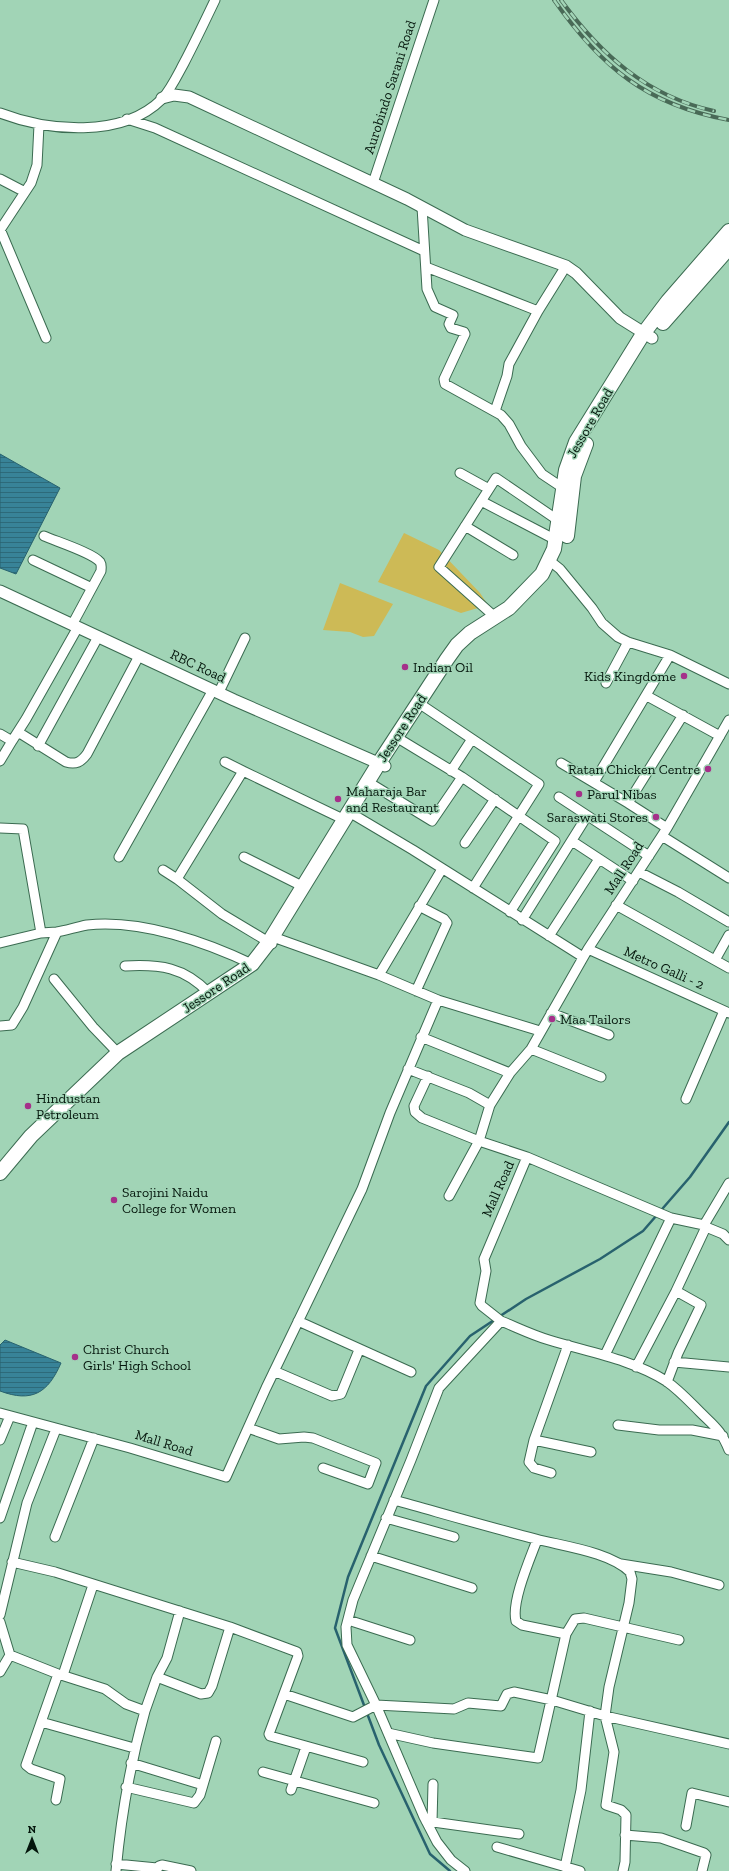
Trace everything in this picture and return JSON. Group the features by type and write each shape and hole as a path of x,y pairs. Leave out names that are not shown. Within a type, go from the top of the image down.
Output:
{"main road":[{"name":"Jessore Road","path":"273,941 304,887 373,785 382,765 401,740 448,670 470,643 508,619 524,606 545,585 566,540 574,476 581,453 668,301 729,231"},
{"name":"Jessore Road","path":"14,1161 103,1077 153,1039 209,1003 254,965 273,941 457,646 470,633 508,608 554,563 563,488 569,458 576,442 648,336 729,248"},
{"name":"Jessore Road","path":"1,1180 31,1136 118,1053 254,965"}],"street":[{"path":"0,113 39,125 78,128 112,124 127,119 147,109 162,98 177,76 215,0"},
{"name":"Aurobindo Sarani Road","path":"373,183 434,0"},
{"path":"162,98 174,95 189,97 373,183 465,230 566,266 576,273 620,318 648,336"},
{"path":"127,119 156,128 424,252"},
{"path":"39,125 37,165 25,192 0,230 46,338"},
{"path":"0,179 25,192"},
{"path":"422,207 427,289 435,307 452,314 453,316 449,326 464,332 465,334 444,381 445,384 495,411 509,424 521,446 542,474 563,488"},
{"path":"495,411 507,376 509,364 538,310 566,266"},
{"path":"426,267 538,310"},
{"path":"460,473 489,489"},
{"path":"495,617 438,567 496,478 559,521"},
{"path":"481,501 556,540"},
{"path":"465,526 513,555"},
{"path":"0,762 18,732 75,626 100,571 100,562 89,555 44,536"},
{"path":"33,560 92,588"},
{"path":"554,563 592,608 605,627 628,642 670,655 729,684"},
{"name":"RBC Road","path":"0,592 332,744 382,765"},
{"path":"38,746 98,637"},
{"path":"119,856 216,691 245,638"},
{"path":"606,683 628,642"},
{"path":"594,782 647,696 670,655"},
{"path":"18,732 38,746 66,762 76,764 87,754 139,656"},
{"path":"647,696 720,736"},
{"path":"423,706 539,784 473,888"},
{"path":"628,803 683,715"},
{"name":"Mall Road","path":"499,1320 482,1306 480,1299 485,1279 484,1258 527,1157 479,1141 490,1104 510,1073 531,1049 588,949 664,832 729,720"},
{"path":"0,734 12,741"},
{"path":"451,771 472,739"},
{"path":"401,740 462,777 518,817 555,841 510,912"},
{"path":"225,762 350,818 442,869 583,958"},
{"path":"561,763 628,803 664,832 729,878"},
{"path":"177,879 243,771"},
{"path":"373,785 432,821 462,777"},
{"path":"559,797 649,856"},
{"path":"465,843 495,800"},
{"path":"522,920 587,816"},
{"path":"0,828 23,829 41,933"},
{"path":"572,841 632,880"},
{"path":"244,857 304,887"},
{"path":"549,936 600,860"},
{"path":"379,975 442,869"},
{"path":"164,870 222,914 273,941 379,975 438,1000 540,1031"},
{"path":"639,872 678,892 729,922"},
{"path":"616,905 729,968"},
{"path":"416,991 447,923 444,919 419,906"},
{"path":"0,943 41,933 57,932 86,926 126,926 160,930 254,965"},
{"path":"0,1026 12,1025 24,1007 57,932"},
{"path":"715,960 729,935"},
{"name":"Metro Galli - 2","path":"588,949 726,1012"},
{"path":"125,966 147,965 167,968 193,978 209,993"},
{"path":"54,979 93,1027 118,1053"},
{"name":"Mall Road","path":"0,1413 94,1438 226,1477 274,1371 362,1189 408,1069 438,1000"},
{"path":"686,1099 726,1012"},
{"path":"551,1013 609,1035"},
{"path":"421,1037 510,1073"},
{"path":"531,1049 601,1077"},
{"path":"408,1069 428,1076 490,1104"},
{"path":"428,1076 414,1106 415,1112 422,1118 479,1141 448,1196"},
{"path":"527,1157 667,1216 705,1226 723,1234 729,1240"},
{"path":"636,1367 676,1291 705,1226 729,1183"},
{"path":"605,1356 667,1216"},
{"path":"667,1382 674,1362 701,1305 676,1291"},
{"path":"465,1871 451,1860 437,1842 429,1821 388,1733 374,1707 347,1645 346,1627 353,1600 439,1388 499,1320 546,1339 647,1370 667,1382 686,1398 715,1425 727,1443"},
{"path":"298,1321 359,1350 411,1372"},
{"path":"551,1473 534,1468 529,1462 534,1440 568,1345"},
{"path":"274,1371 332,1396 338,1395 347,1381 359,1350"},
{"path":"674,1362 729,1367"},
{"path":"0,1440 10,1416"},
{"path":"0,1518 33,1422"},
{"path":"618,1425 659,1430 692,1430 727,1443"},
{"path":"248,1428 279,1439 304,1437 313,1438 376,1463 368,1484 323,1468"},
{"path":"0,1615 27,1503 56,1429"},
{"path":"55,1537 94,1438"},
{"path":"534,1440 591,1452"},
{"path":"394,1500 536,1540 593,1553 620,1564 671,1572 719,1585"},
{"path":"386,1518 454,1537"},
{"path":"536,1540 519,1592 515,1611 516,1621 522,1624 566,1634"},
{"path":"371,1556 472,1588"},
{"path":"12,1562 55,1572 180,1611 230,1627 297,1652 298,1656 268,1734 270,1736 306,1747 363,1762"},
{"path":"620,1564 630,1572 632,1579 609,1688 605,1716 614,1752 606,1805 625,1812 625,1862 623,1871"},
{"path":"56,1800 60,1779 30,1769 26,1765 41,1722 61,1675 93,1585"},
{"path":"180,1611 167,1658 157,1677 134,1748 126,1787 116,1867 157,1869 162,1865 191,1871"},
{"path":"388,1733 433,1743 536,1759 539,1756 566,1634 575,1619 584,1618 679,1640"},
{"path":"348,1620 410,1640"},
{"path":"0,1622 10,1655 0,1672"},
{"path":"157,1677 201,1694 208,1693 212,1686 230,1627"},
{"path":"10,1655 61,1675 105,1689 126,1704 145,1711"},
{"path":"284,1694 353,1717 374,1707 454,1709 468,1703 498,1707 504,1704 507,1694 506,1690 552,1700 605,1716 729,1744"},
{"path":"565,1866 581,1790 590,1711"},
{"path":"41,1722 134,1748"},
{"path":"126,1787 190,1804 197,1801 216,1741"},
{"path":"291,1790 306,1747"},
{"path":"131,1764 203,1785"},
{"path":"263,1772 374,1803"},
{"path":"429,1821 433,1784"},
{"path":"686,1826 692,1793 729,1802"},
{"path":"429,1821 519,1834"},
{"path":"505,1832 500,1848 580,1871"},
{"path":"625,1835 661,1838 704,1853 706,1855 702,1871"}],"shaded area":[{"path":"404,533 439,550 480,593 488,605 461,613 378,582"},
{"path":"340,583 393,604 374,636 363,637 350,632 323,630"}],"water":[{"path":"0,454 60,488 16,574 0,568"},
{"path":"5,1340 61,1363 50,1382 38,1393 21,1396 0,1391 0,1345"}],"waterway":[{"path":"450,1871 430,1854 379,1745 335,1628 348,1577 426,1386 470,1336 526,1299 600,1259 643,1231 690,1177 729,1122"}],"railway":[{"path":"554,0 590,45 628,80 650,93 674,104 700,113 729,120"},
{"path":"561,0 592,38 627,70 647,84 667,95 714,111"}],"place":[{"name":"Indian Oil","path":"405,667"},
{"name":"Kids Kingdome","path":"684,676"},
{"name":"Ratan Chicken Centre","path":"708,769"},
{"name":"Parul Nibas","path":"579,794"},
{"name":"Maharaja Bar and Restaurant","path":"338,799"},
{"name":"Saraswati Stores","path":"656,817"},
{"name":"Maa Tailors","path":"552,1019"},
{"name":"Hindustan Petroleum","path":"28,1106"},
{"name":"Sarojini Naidu College for Women","path":"114,1200"},
{"name":"Christ Church Girls' High School","path":"75,1357"}]}
